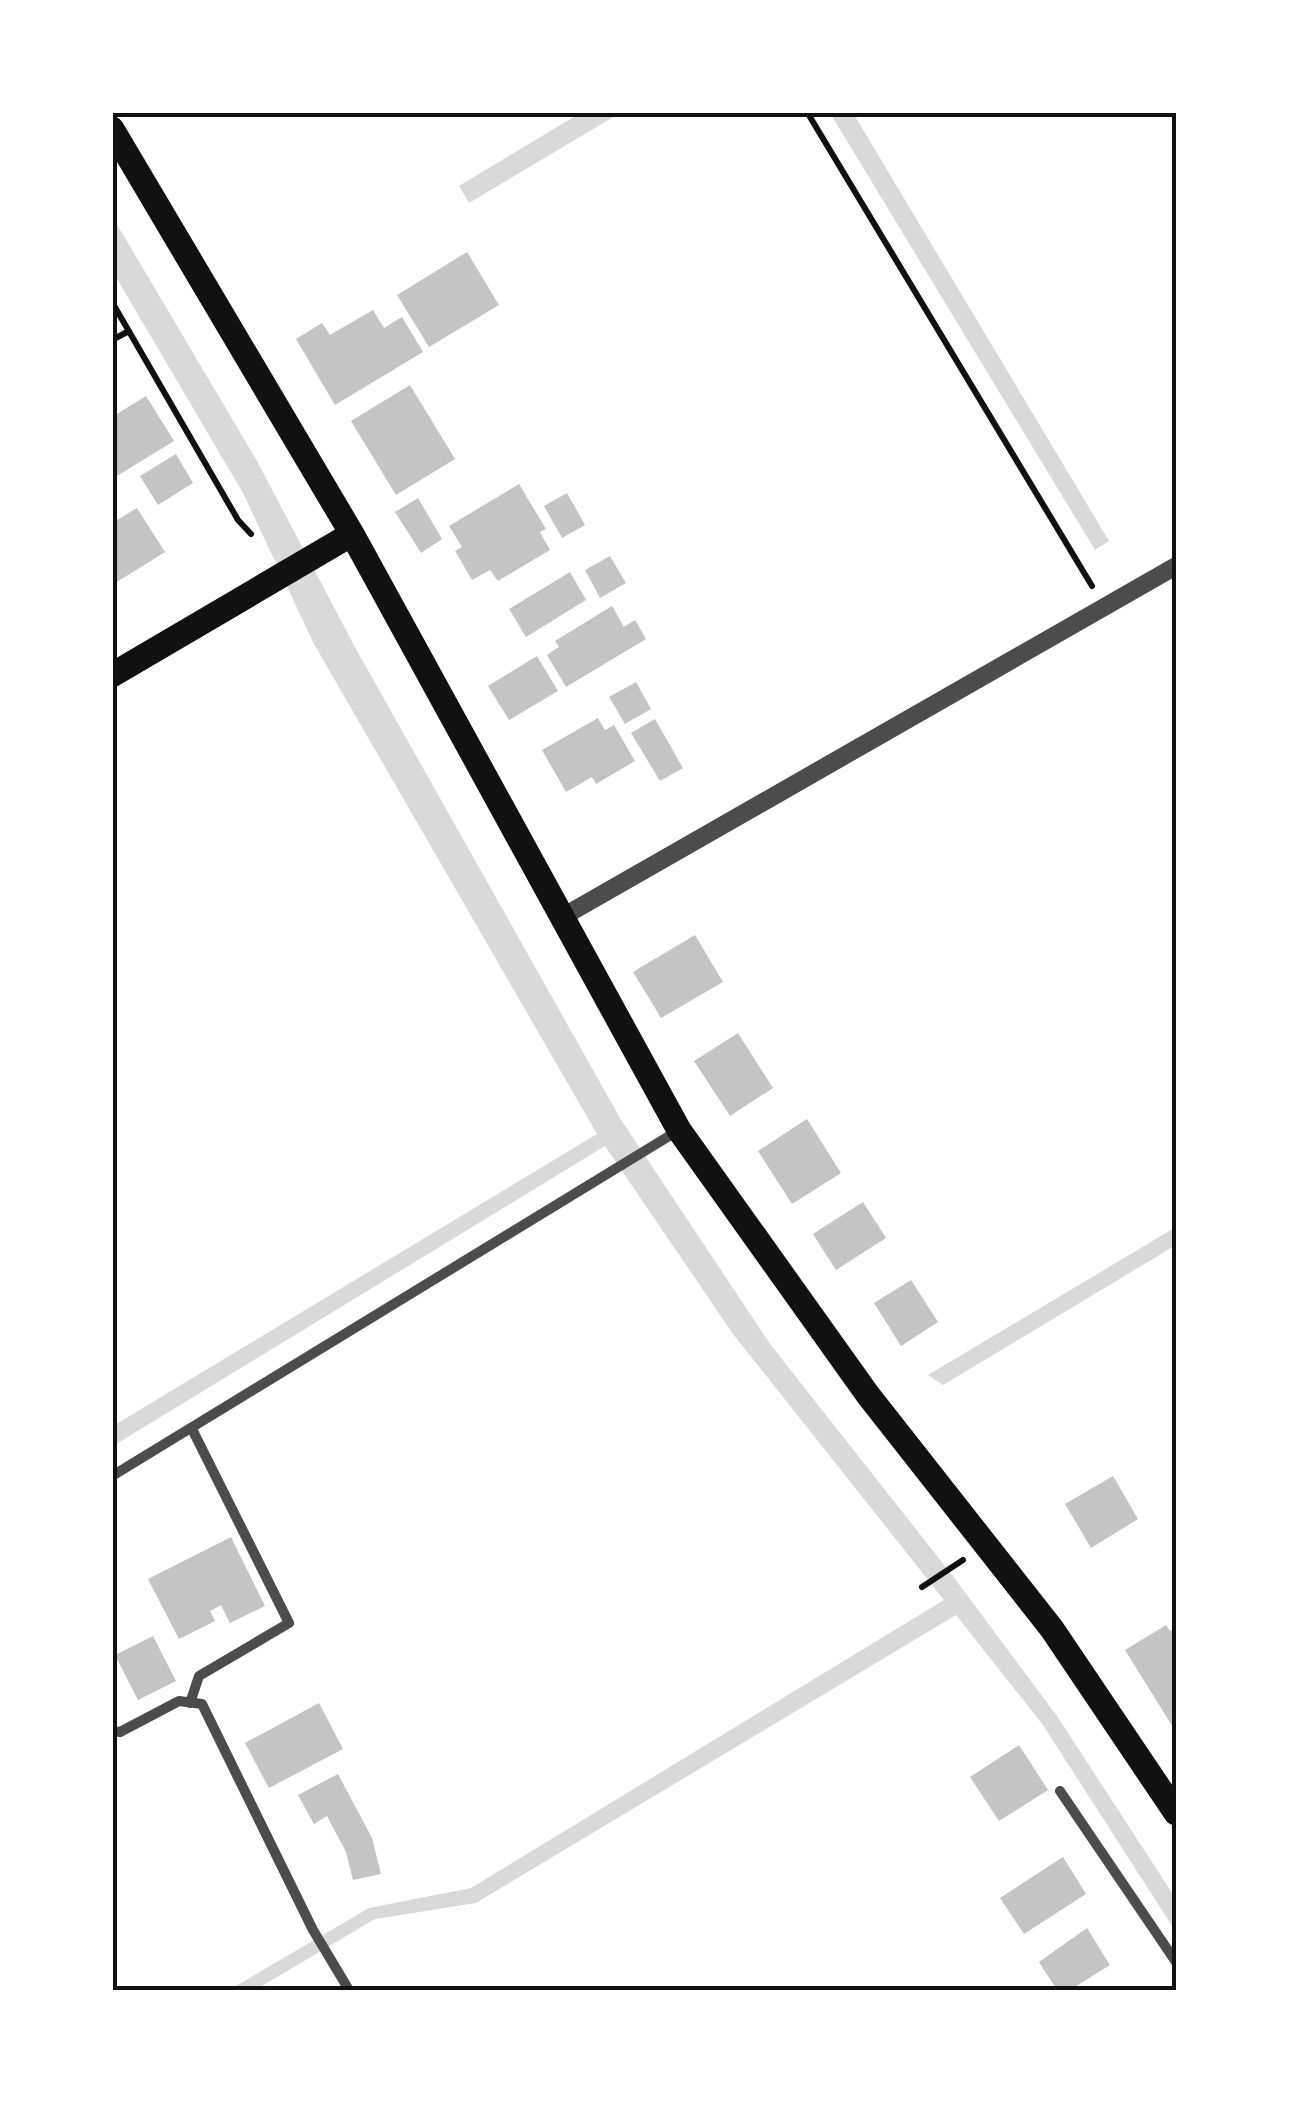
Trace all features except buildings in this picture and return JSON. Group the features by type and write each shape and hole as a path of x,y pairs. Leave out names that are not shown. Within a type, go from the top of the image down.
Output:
{"main road":[{"path":"112,129 352,534 679,1130 868,1395 1052,1629 1176,1813"},
{"path":"112,674 352,534"}],"street":[{"path":"564,916 1176,566"},
{"path":"112,1476 679,1130"},
{"path":"190,1702 199,1676 290,1622 192,1429"},
{"path":"112,1731 120,1732 180,1701 202,1704 313,1930 349,1990"},
{"path":"1060,1791 1176,1962"}],"path":[{"path":"807,112 1105,608"},
{"path":"112,302 238,520 250,534"},
{"path":"112,340 129,331"},
{"path":"922,1587 960,1562"}],"shaded area":[{"path":"582,112 620,113 469,203 459,186"},
{"path":"830,113 853,113 1109,541 1095,550"},
{"path":"112,216 257,461 356,649 620,1118 770,1344 1057,1716 1176,1899 1176,1932 1043,1725 956,1615 476,1903 375,1919 255,1990 229,1990 369,1908 471,1888 944,1600 733,1334 605,1146 113,1446 113,1426 597,1134 314,644 243,493 113,272"},
{"path":"1176,1227 1176,1245 943,1385 928,1375"}]}
